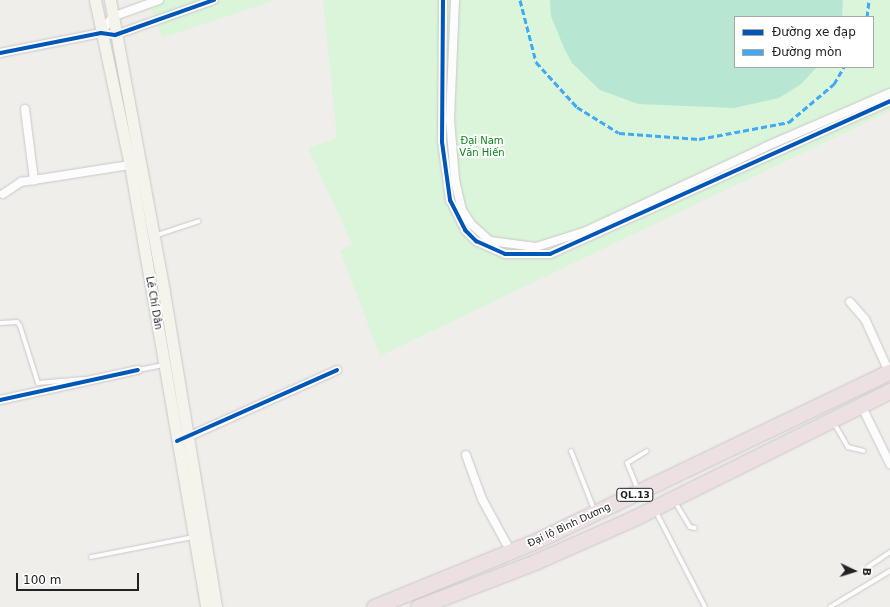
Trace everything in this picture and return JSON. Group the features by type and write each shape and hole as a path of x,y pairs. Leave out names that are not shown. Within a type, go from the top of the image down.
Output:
{"highway":[{"name":"Đại lộ Bình Dương","path":"374,607 511,552 639,493 890,371"},
{"name":"Đại lộ Bình Dương","path":"418,607 480,583 654,508 890,391"},
{"path":"473,567 480,583"}],"main road":[{"name":"Lê Chí Dân","path":"95,0 130,165 206,607"},
{"name":"Lê Chí Dân","path":"110,0 115,35 154,236 216,607"}],"street":[{"path":"101,33 112,17 159,0"},
{"path":"0,53 101,33 115,35 214,0"},
{"path":"443,0 442,142 450,200 457,218 470,236 505,254 550,254 890,101"},
{"path":"455,0 450,119 455,180 462,210 471,224 490,241 536,247 586,231 765,147 890,93"},
{"path":"25,109 34,180"},
{"path":"3,194 21,182 130,165"},
{"path":"850,302 865,319 890,371"},
{"path":"0,400 138,370"},
{"path":"177,441 188,438 337,370"},
{"path":"861,405 890,464"},
{"path":"466,455 482,499 511,552"}],"lane":[{"path":"154,236 199,221"},
{"path":"0,324 17,322 20,326 38,383 165,365"},
{"path":"832,419 848,448 864,451"},
{"path":"571,450 596,513"},
{"path":"639,493 627,463 647,451"},
{"path":"673,498 690,528 695,528"},
{"path":"654,508 705,607"},
{"path":"91,557 195,536"},
{"path":"868,568 890,552"},
{"path":"830,607 890,571"}],"green space":[{"path":"148,0 275,0 162,38"},
{"name":"Đại Nam Văn Hiến","path":"323,0 890,0 890,111 380,356 340,251 352,244 308,148 337,138"},
{"path":"550,0 843,0 842,16 734,16 734,68 816,68 801,84 779,98 734,108 638,104 600,90 572,63 551,16"}],"marked path":[{"path":"520,0 536,62 577,107 619,133 699,139 789,122 834,84 843,68"},
{"path":"867,16 869,0"}],"cycle path":[{"path":"0,53 101,33 115,35 214,0"},
{"path":"443,0 442,142 450,200 465,230 476,241 505,254 550,254 890,101"},
{"path":"0,400 138,370"},
{"path":"177,441 337,370"}]}
